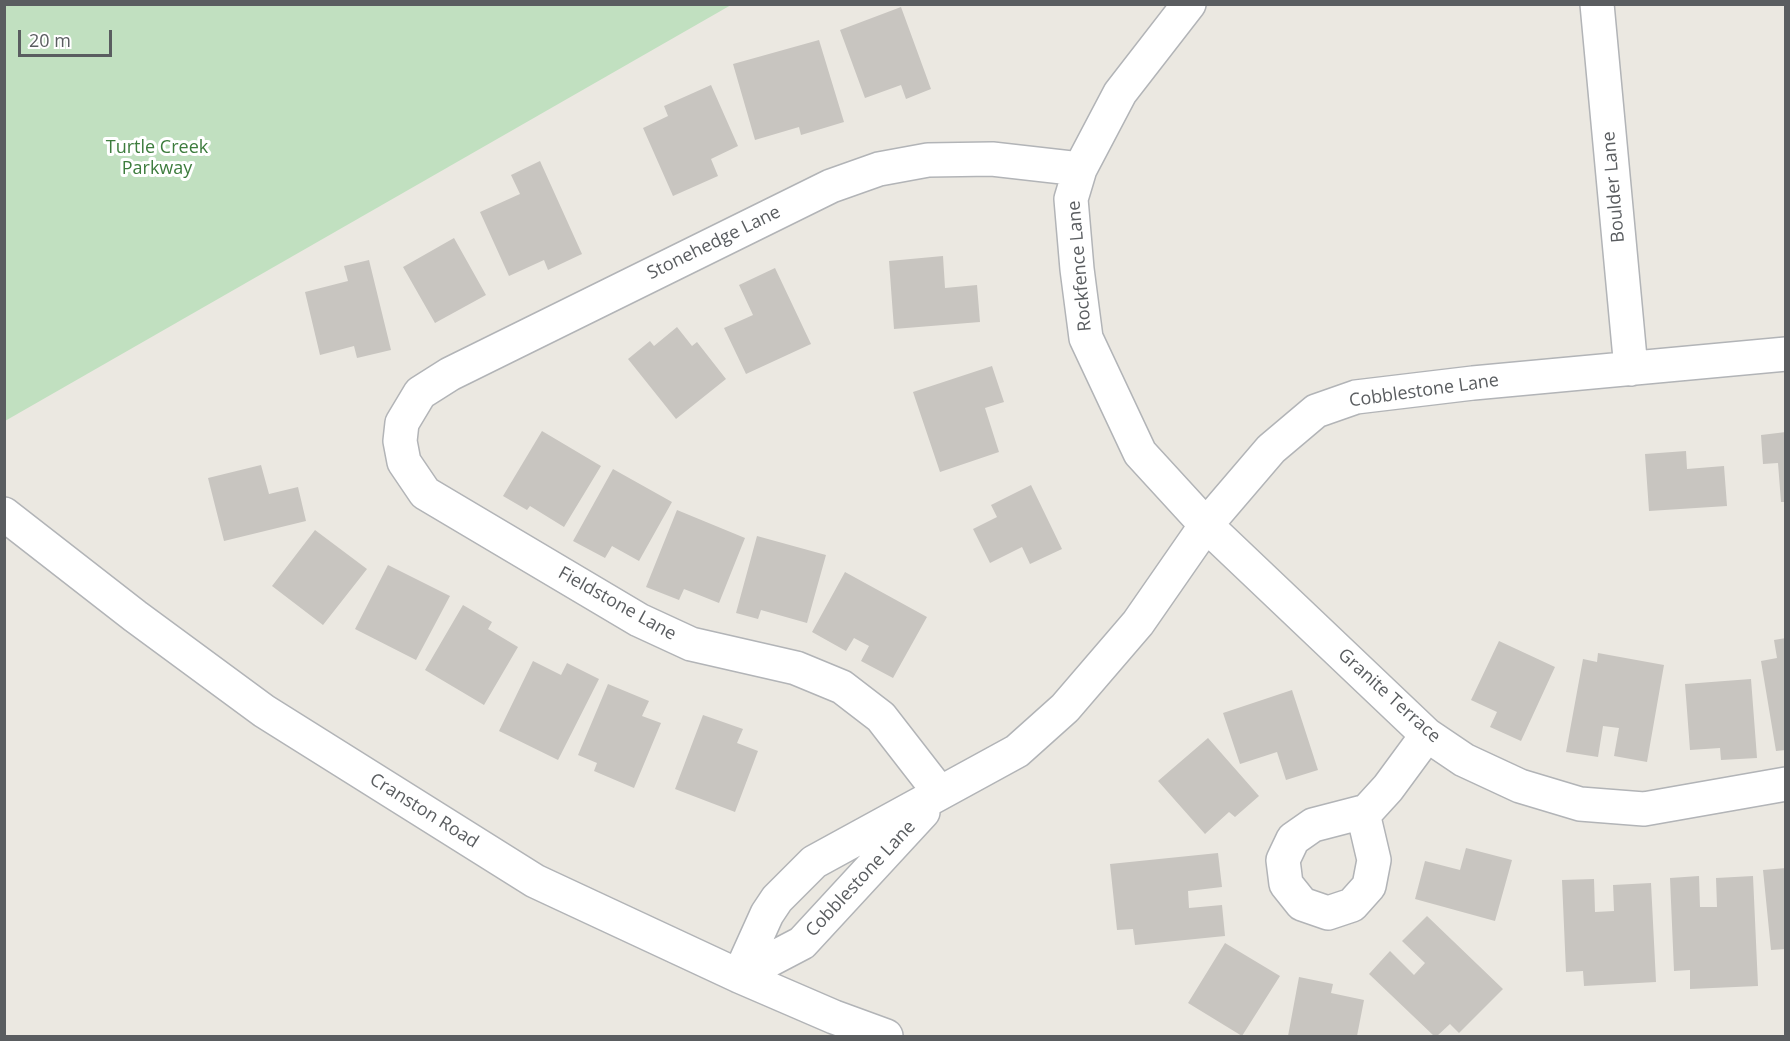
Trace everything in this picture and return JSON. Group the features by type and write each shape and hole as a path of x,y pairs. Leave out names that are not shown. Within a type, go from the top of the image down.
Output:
{"street":[{"name":"Rockfence Lane","path":"1189,4 1120,93 1080,169 1071,199 1086,338 1140,453 1206,525"},
{"name":"Boulder Lane","path":"1597,4 1631,369"},
{"name":"Stonehedge Lane","path":"400,441 402,423 420,393 450,374 831,186 879,169 928,160 992,159 1080,169"},
{"name":"Cobblestone Lane","path":"739,976 767,914 777,899 814,862 1017,751 1065,708 1138,623 1206,525 1271,449 1316,411 1356,397 1473,383 1785,354"},
{"name":"Fieldstone Lane","path":"400,441 404,462 425,493 639,620 691,644 796,668 842,687 881,717 940,793"},
{"name":"Cranston Road","path":"4,514 135,616 264,711 535,881 739,976 834,1017 886,1036"},
{"name":"Granite Terrace","path":"1206,525 1427,735 1464,760 1520,786 1580,804 1644,809 1785,784"},
{"path":"1363,813 1388,788 1427,735"},
{"name":"Cobblestone Lane","path":"739,976 802,943 940,793"}],"green space":[{"name":"Turtle Creek Parkway","path":"5,4 731,4 731,5 5,421"}],"building":[{"path":"901,7 931,89 906,99 901,85 865,98 840,30"},
{"path":"819,40 844,122 801,135 799,127 755,140 733,64"},
{"path":"711,85 738,146 711,159 718,176 673,196 643,128 668,116 664,106"},
{"path":"540,161 582,254 548,270 544,260 509,276 480,212 520,194 511,175"},
{"path":"454,238 486,295 435,323 403,267"},
{"path":"943,256 945,288 977,285 980,322 894,329 889,261"},
{"path":"369,260 391,350 357,358 354,346 320,355 305,292 348,281 344,266"},
{"path":"775,268 811,344 746,374 724,328 753,315 739,285"},
{"path":"677,327 692,346 697,342 726,379 676,419 628,359 650,341 654,346"},
{"path":"992,366 1004,402 985,408 999,452 940,472 913,392"},
{"path":"542,431 601,466 564,527 530,506 527,510 503,496"},
{"path":"1786,432 1786,502 1781,502 1778,463 1763,464 1761,435"},
{"path":"1686,451 1687,469 1724,466 1727,506 1649,511 1645,454"},
{"path":"261,465 269,494 298,487 306,521 224,541 208,478"},
{"path":"613,469 672,502 639,561 612,546 605,558 573,541"},
{"path":"1031,485 1062,549 1030,564 1022,547 990,563 973,529 997,517 991,505"},
{"path":"677,510 745,538 719,603 684,589 679,600 646,587"},
{"path":"315,530 367,569 323,625 272,586"},
{"path":"757,536 826,555 807,623 761,610 758,619 736,613"},
{"path":"388,565 450,596 416,660 355,629"},
{"path":"845,572 927,617 893,678 861,661 869,646 854,638 846,651 812,632"},
{"path":"463,605 492,622 488,629 518,647 484,705 425,670"},
{"path":"1786,638 1786,750 1776,751 1761,661 1777,658 1774,640"},
{"path":"1499,641 1555,667 1521,741 1490,727 1497,712 1471,700"},
{"path":"1598,653 1664,665 1647,762 1614,756 1619,728 1603,726 1598,757 1566,752 1583,659 1597,662"},
{"path":"533,661 561,675 567,663 599,679 558,760 499,731"},
{"path":"1751,679 1757,758 1721,760 1720,748 1690,750 1685,684"},
{"path":"608,684 649,701 642,716 661,723 634,788 594,771 597,763 578,755"},
{"path":"1292,690 1318,770 1286,780 1277,752 1240,764 1223,713"},
{"path":"703,715 743,729 737,743 758,751 735,812 675,789"},
{"path":"1208,738 1259,796 1235,817 1229,812 1205,834 1158,781"},
{"path":"1466,848 1512,860 1495,921 1415,899 1425,861 1460,870"},
{"path":"1218,853 1222,887 1188,891 1189,908 1222,905 1225,936 1135,945 1133,929 1117,930 1110,864"},
{"path":"1786,868 1786,949 1771,950 1763,870"},
{"path":"1699,876 1700,907 1717,907 1716,878 1753,876 1758,986 1690,989 1690,970 1674,971 1670,878"},
{"path":"1594,879 1595,912 1614,911 1613,885 1651,883 1656,982 1584,986 1583,971 1566,972 1562,880"},
{"path":"1427,916 1503,989 1459,1033 1450,1024 1434,1036 1369,974 1390,951 1414,975 1425,963 1402,941"},
{"path":"1225,943 1280,976 1242,1036 1188,1003"},
{"path":"1299,977 1333,984 1331,993 1364,1000 1357,1036 1288,1036"}]}
